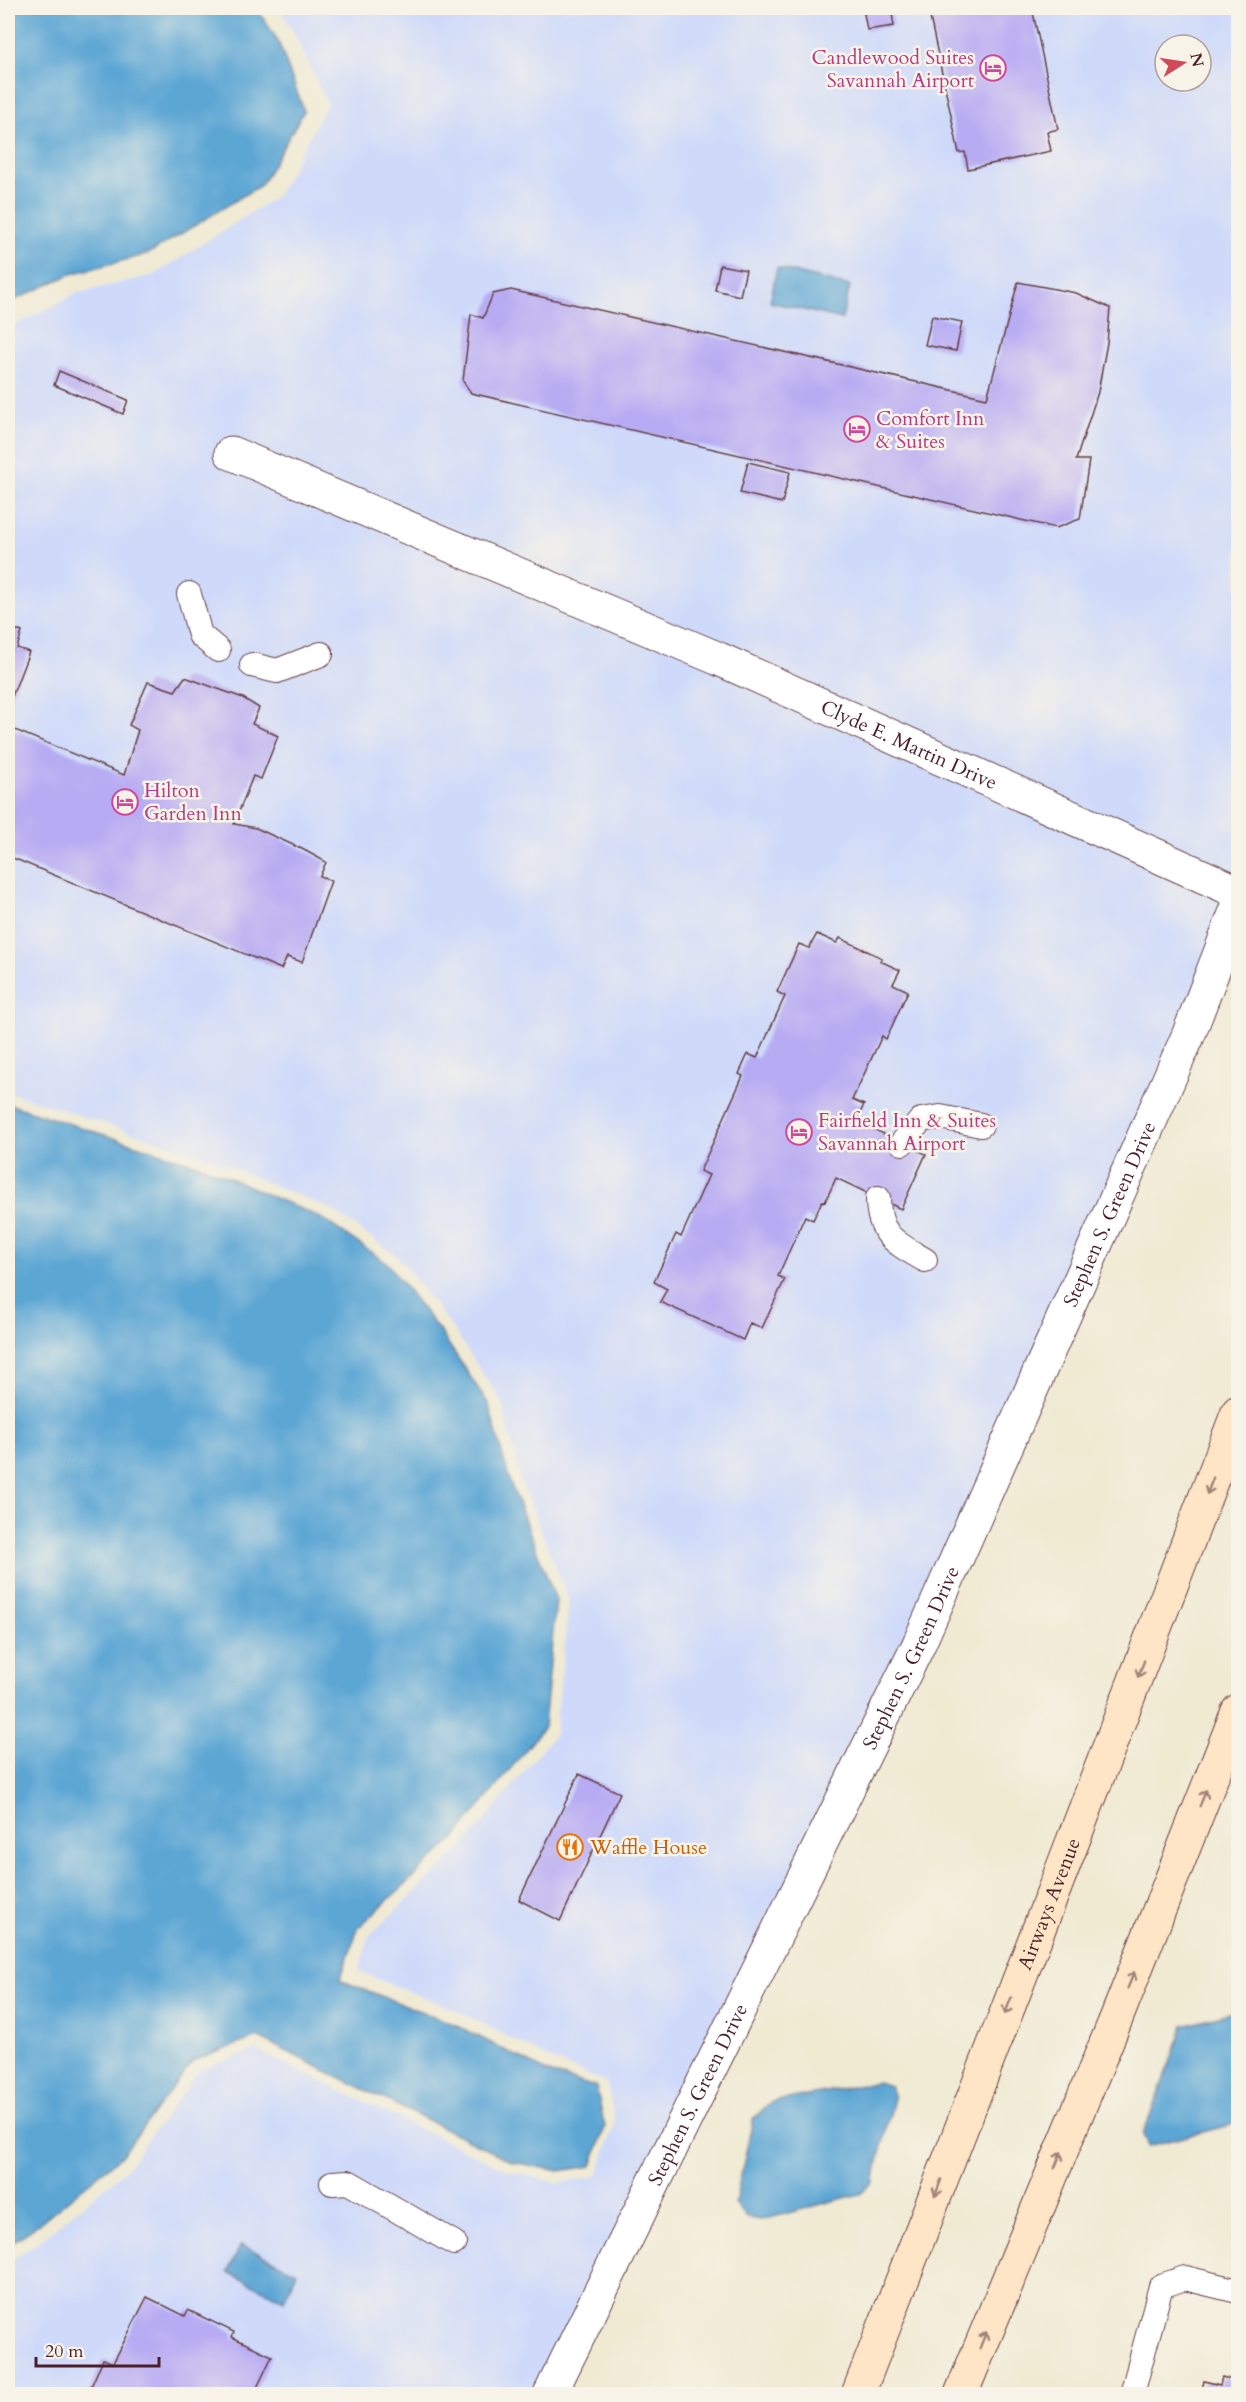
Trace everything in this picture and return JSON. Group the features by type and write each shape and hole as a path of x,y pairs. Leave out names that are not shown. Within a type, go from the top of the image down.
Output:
{"main road":[{"name":"Airways Avenue","path":"858,2394 1011,1998 1126,1710 1239,1412"},
{"path":"961,2394 1112,2030 1239,1711"}],"street":[{"name":"Clyde E. Martin Drive","path":"231,453 719,659 1239,892"},
{"name":"Stephen S. Green Drive","path":"550,2394 918,1646 1188,1036 1239,906"}],"lane":[{"path":"189,594 200,635 218,650"},
{"path":"252,665 277,671 321,654"},
{"path":"902,1143 921,1120 940,1117 981,1125"},
{"path":"878,1198 878,1213 891,1240 925,1260"},
{"path":"332,2183 348,2182 454,2243"},
{"path":"1132,2394 1161,2286 1185,2278 1239,2291"}],"shaded area":[{"path":"279,8 1238,8 1238,906 1188,1036 550,2394 8,2394 8,2262 38,2242 125,2170 199,2070 255,2050 509,2171 558,2183 597,2176 615,2123 607,2083 552,2060 456,2010 359,1972 368,1937 463,1847 555,1733 569,1600 520,1479 502,1403 454,1330 398,1257 332,1210 210,1158 8,1092 8,329 77,293 154,275 277,196 327,104 293,31"}],"water":[{"path":"8,8 257,8 278,41 304,111 261,185 148,254 71,274 8,303"},
{"path":"777,268 850,286 842,319 770,302"},
{"path":"8,1104 205,1167 321,1218 387,1263 441,1333 488,1403 510,1482 556,1600 544,1727 455,1838 358,1928 340,1980 456,2025 551,2074 596,2087 605,2127 592,2166 559,2171 513,2162 257,2037 193,2061 121,2156 31,2230 8,2245"},
{"path":"1238,2011 1238,2123 1148,2146 1143,2135 1184,2025"},
{"path":"878,2082 890,2086 894,2098 873,2182 859,2194 762,2220 747,2218 735,2203 753,2119 771,2102"},
{"path":"241,2245 297,2272 284,2300 228,2272"}],"building":[{"path":"863,8 891,8 894,26 867,30"},
{"name":"Candlewood Suites Savannah Airport","path":"928,8 1032,8 1058,129 1047,132 1051,151 968,169 965,152 959,153"},
{"path":"720,265 746,270 740,296 715,290"},
{"name":"Comfort Inn & Suites","path":"1018,282 1076,293 1110,308 1107,343 1098,392 1076,460 1089,460 1080,519 1056,528 471,393 463,381 471,314 483,318 493,294 511,290 987,398"},
{"path":"932,316 962,322 956,351 925,345"},
{"path":"59,371 128,400 123,414 54,385"},
{"path":"748,462 790,472 782,503 740,493"},
{"path":"8,626 22,632 17,648 29,652 11,699 8,698"},
{"name":"Hilton Garden Inn","path":"185,677 243,698 259,708 252,724 278,736 261,779 253,776 234,824 256,828 326,862 320,876 331,881 302,962 287,957 281,969 8,856 8,727 124,775 138,730 129,725 148,682 175,691"},
{"name":"Fairfield Inn & Suites Savannah Airport","path":"817,934 837,943 840,938 882,958 880,961 900,970 893,984 908,991 886,1039 882,1036 852,1100 864,1105 856,1121 926,1154 901,1209 836,1178 825,1202 822,1201 813,1220 805,1216 778,1276 785,1279 762,1328 750,1323 743,1340 660,1302 667,1289 654,1282 676,1234 681,1237 709,1175 700,1171 743,1076 739,1074 748,1054 757,1058 785,996 777,992 799,944 809,948"},
{"name":"Waffle House","path":"579,1774 620,1793 560,1921 519,1900"},
{"path":"147,2297 185,2316 188,2310 234,2332 232,2337 272,2356 254,2394 88,2394 103,2359 113,2363"},
{"path":"1222,2377 1238,2381 1238,2394 1201,2394 1204,2381 1220,2385"}],"place":[{"name":"Candlewood Suites Savannah Airport","path":"993,68"},
{"name":"Comfort Inn & Suites","path":"857,429"},
{"name":"Hilton Garden Inn","path":"125,802"},
{"name":"Fairfield Inn & Suites Savannah Airport","path":"799,1132"},
{"name":"Waffle House","path":"570,1847"}]}
